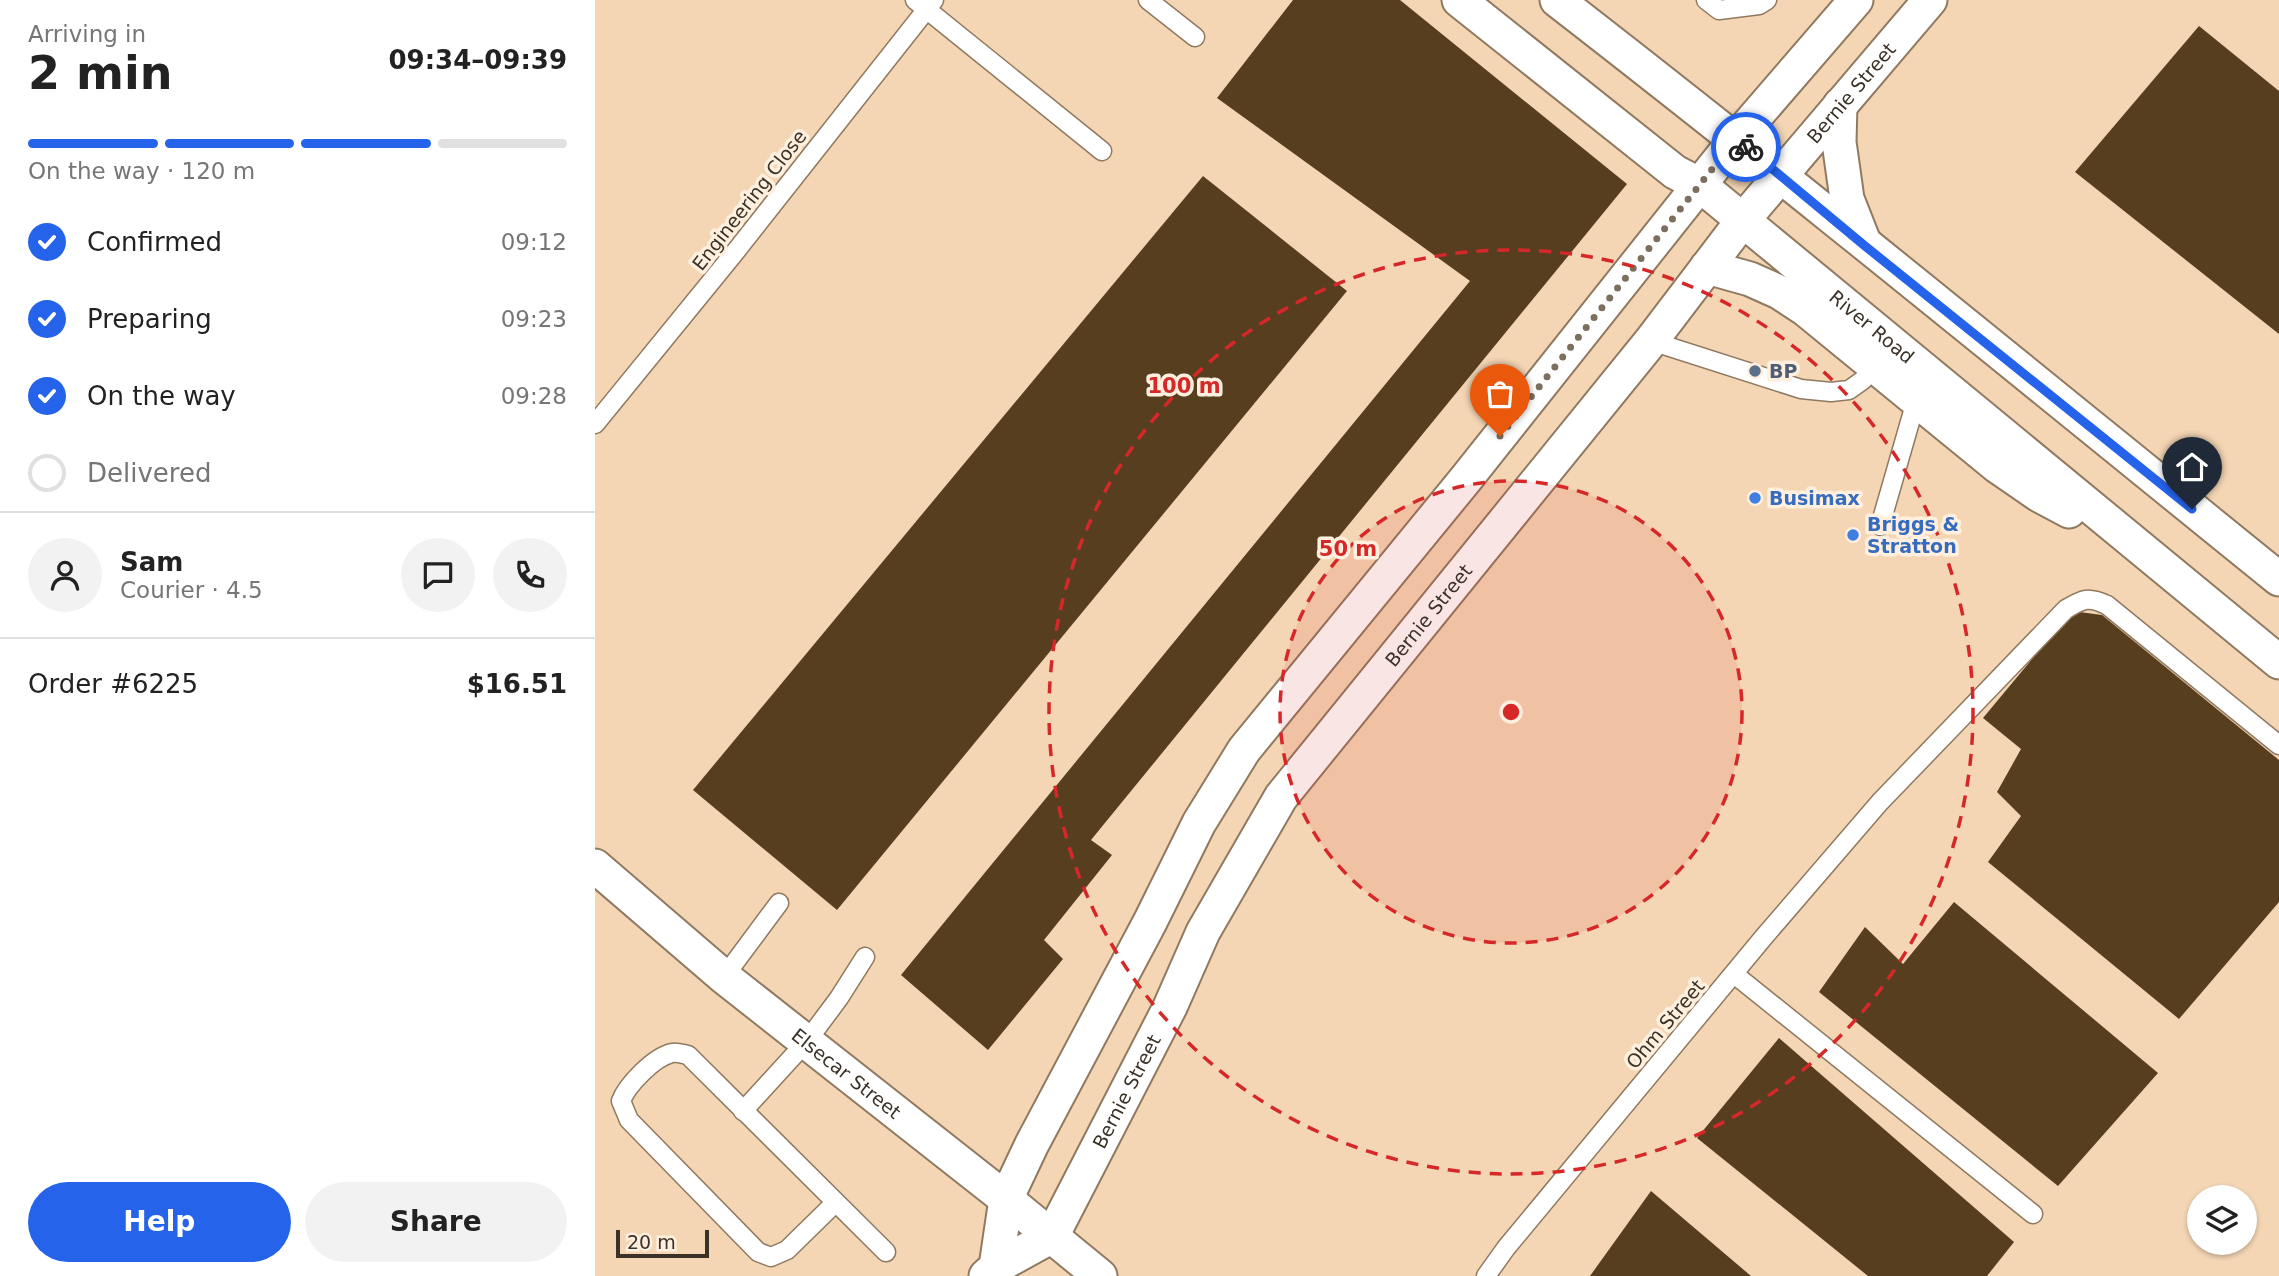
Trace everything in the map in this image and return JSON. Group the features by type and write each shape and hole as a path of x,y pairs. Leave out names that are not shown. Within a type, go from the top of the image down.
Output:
{"street":[{"name":"River Road","path":"1459,0 1675,173 1700,185 2279,662"},
{"path":"1557,0 1736,139 2279,579"},
{"path":"991,1271 1006,1199 1032,1144 1144,934 1199,823 1244,750 1482,458 1736,139 1856,0"},
{"name":"Bernie Street","path":"1052,1236 1170,1007 1203,932 1272,810 1651,341 1743,220 1930,0"},
{"path":"1840,105 1839,142 1847,199 1865,246"},
{"path":"1707,267 1751,278 1779,292 1805,309 1997,466 2039,495 2122,535"},
{"name":"Elsecar Street","path":"595,866 724,976 1100,1276"},
{"path":"991,1271 1052,1236"}],"lane":[{"path":"1148,0 1195,37"},
{"path":"1706,0 1719,10 1759,5 1767,0"},
{"path":"925,3 1103,151"},
{"name":"Engineering Close","path":"595,424 736,251 925,3"},
{"path":"1651,341 1801,389 1831,392 1849,390 1864,380 1874,365"},
{"path":"1880,526 1916,401"},
{"name":"Ohm Street","path":"1486,1276 1506,1248 1880,802 2066,609 2080,600 2093,599 2106,605 2279,745"},
{"path":"724,976 779,903"},
{"path":"743,1111 807,1041 865,957"},
{"path":"1734,974 2033,1214"},
{"path":"835,1203 787,1250 771,1257 758,1252 629,1120 621,1101 626,1088 660,1058 674,1052 688,1055 885,1252"}],"shaded area":[{"path":"595,0 2279,0 2279,1276 595,1276"}],"building":[{"path":"1293,0 1400,0 1627,184 1091,840 1112,855 1044,940 1063,959 988,1050 901,975 1470,281 1217,98"},
{"path":"2199,26 2279,91 2279,334 2075,172"},
{"path":"1203,176 1347,291 837,910 693,790"},
{"path":"2072,611 2102,615 2279,760 2279,902 2179,1019 1988,862 2021,816 1997,792 2021,749 1983,718"},
{"path":"1954,902 2158,1073 2058,1186 1819,992 1865,927 1903,964"},
{"path":"1779,1038 2014,1242 1987,1276 1868,1276 1697,1138"},
{"path":"1651,1191 1751,1276 1590,1276"}],"way so far":[{"path":"1500,436 1736,139 1746,147"}],"place":[{"name":"BP","path":"1755,371"},
{"name":"Busimax","path":"1755,498"},
{"name":"Briggs & Stratton","path":"1853,535"}],"route":[{"path":"1746,147 2192,509"}]}
